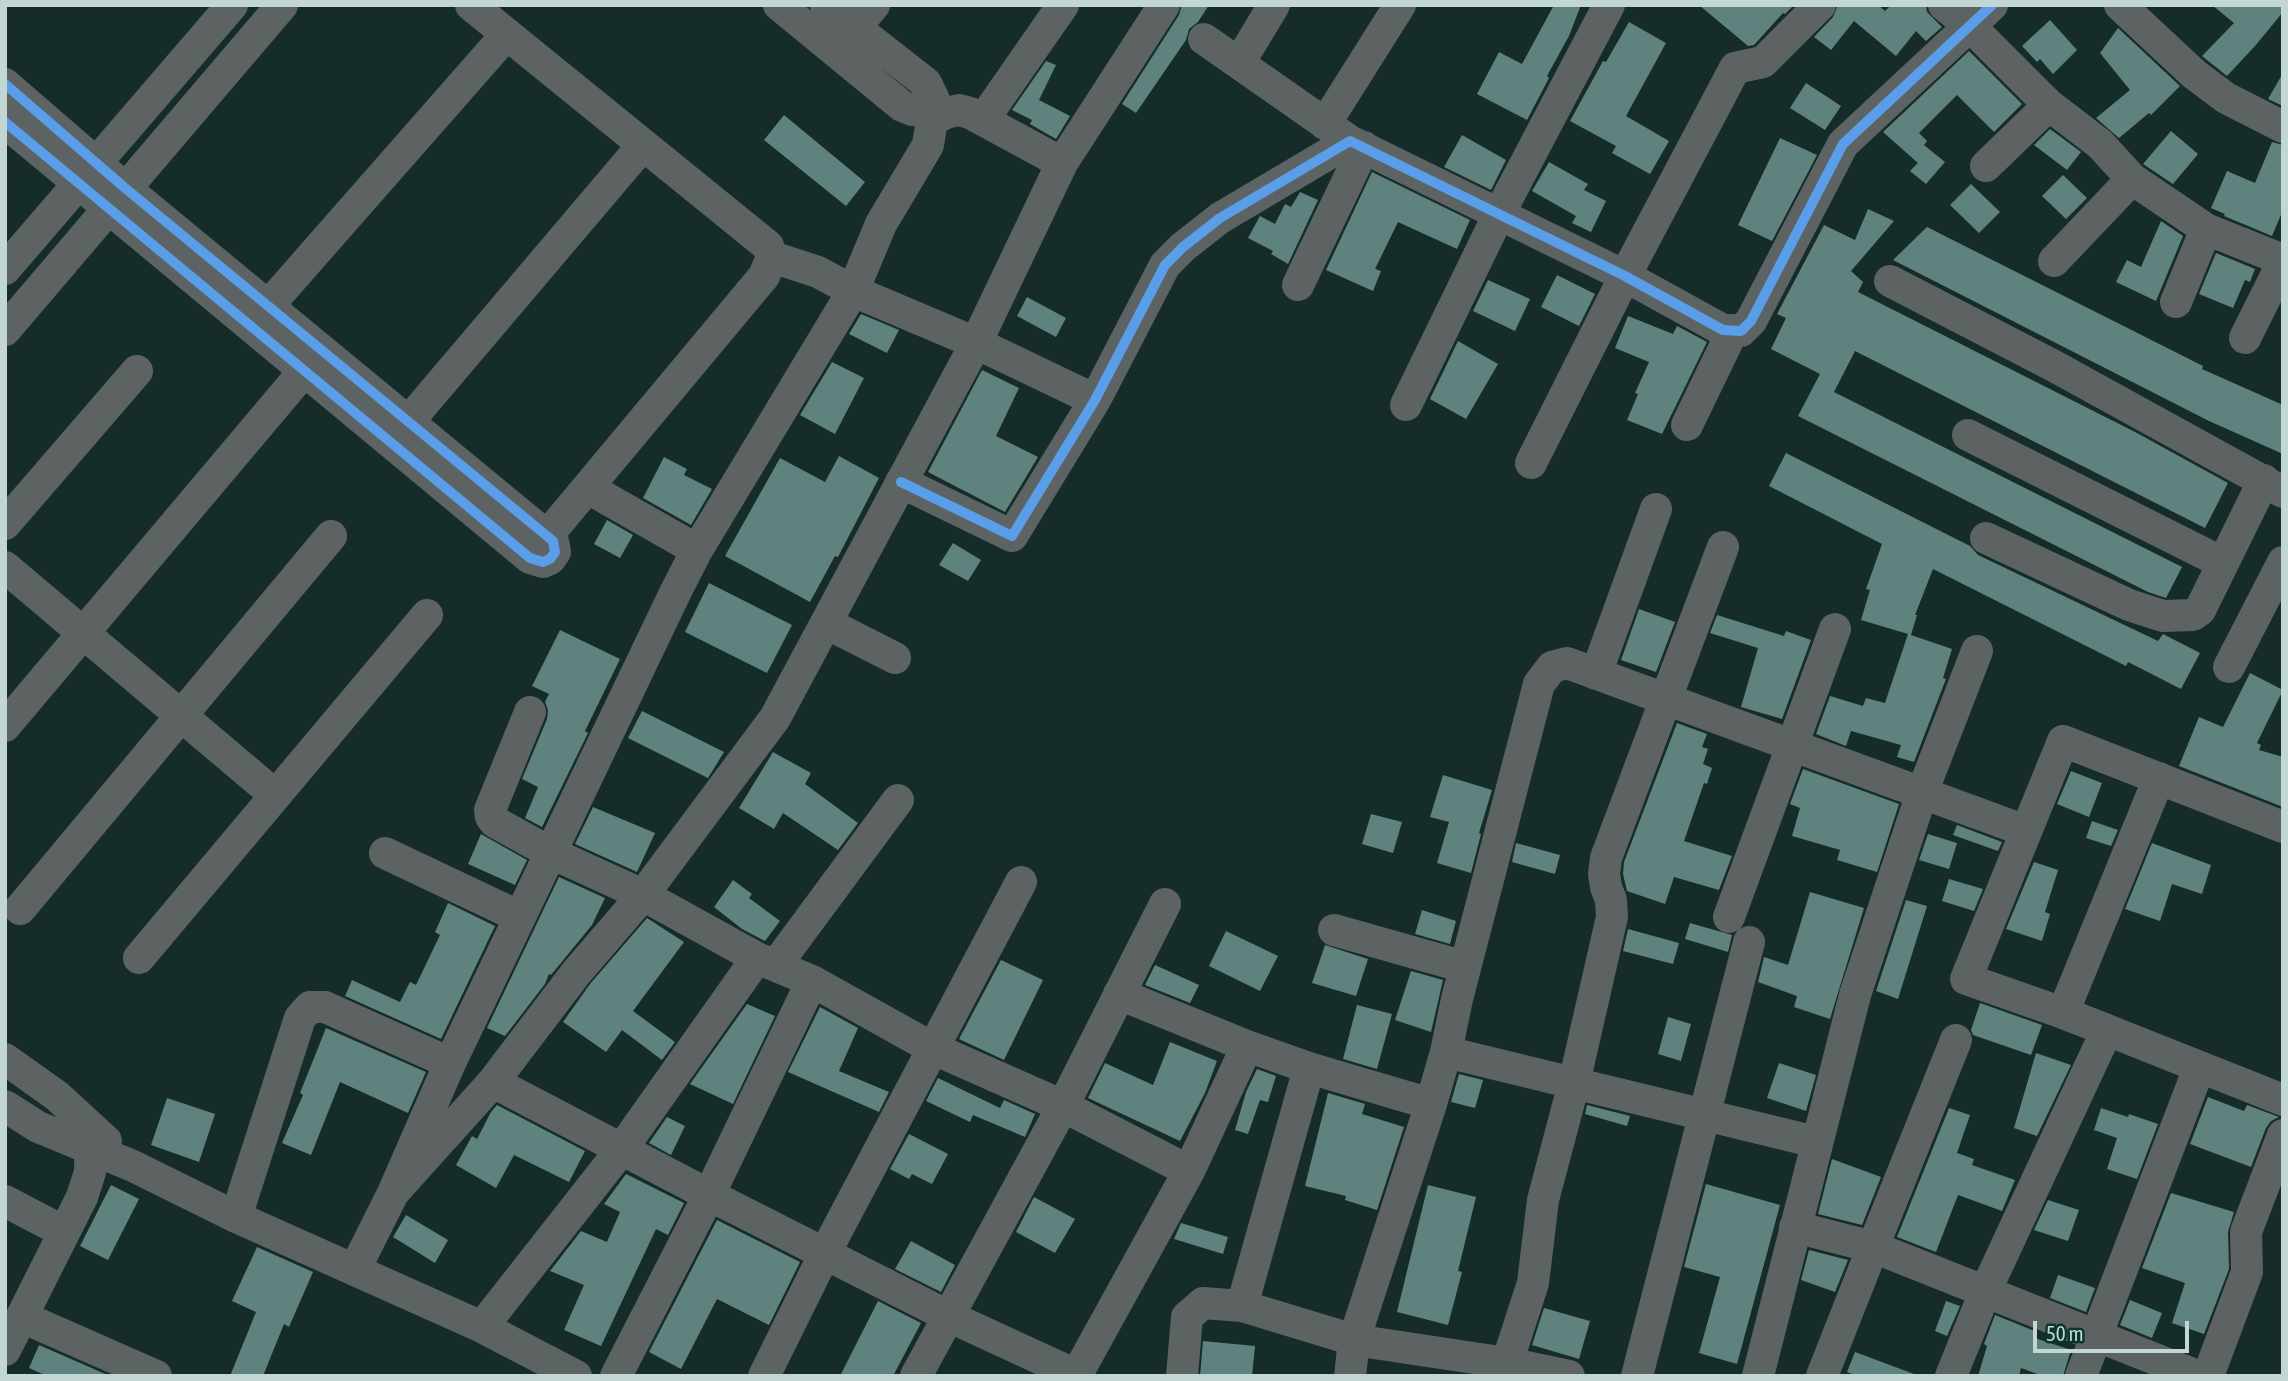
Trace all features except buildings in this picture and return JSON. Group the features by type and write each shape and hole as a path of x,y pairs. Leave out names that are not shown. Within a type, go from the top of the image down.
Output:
{"street":[{"path":"5,270 232,5"},
{"path":"5,330 282,5"},
{"path":"471,5 768,246 772,257 764,276 547,536"},
{"path":"779,5 902,106 931,114 958,110 970,113 1062,163"},
{"path":"355,1269 393,1193 450,1063 697,550 853,291 881,224 928,145 934,100 926,83 826,5"},
{"path":"854,29 874,5"},
{"path":"983,120 1063,5"},
{"path":"393,1193 494,1082 576,973 643,895 775,718 976,342 1062,163 1164,5"},
{"path":"1239,63 1274,5"},
{"path":"1298,285 1346,137 1400,5"},
{"path":"1406,405 1499,214 1609,5"},
{"path":"1531,463 1625,276 1735,68 1763,62 1820,5"},
{"path":"1944,5 1980,15 2049,105 2100,145 2132,179 2206,229 2283,261 2245,338"},
{"path":"2120,5 2226,98 2283,127"},
{"path":"1204,39 1346,137 1625,276 1723,330 1741,331 1751,321 1843,144 1980,15"},
{"path":"268,306 507,34"},
{"path":"5,84 87,174"},
{"path":"1986,166 2049,105"},
{"path":"5,122 87,174 116,198 305,370 530,558 543,562 550,559 555,547 547,536 268,306 116,198"},
{"path":"901,482 1012,536 1095,400 1165,265 1182,247 1220,218 1346,137"},
{"path":"408,422 643,145"},
{"path":"2054,261 2132,179"},
{"path":"2176,302 2206,229"},
{"path":"772,257 818,272 853,291 976,342 1095,400"},
{"path":"1890,281 2054,366 2273,486 2223,563 2200,610 2193,615 2163,617 2129,605 1986,538"},
{"path":"1686,425 1733,330"},
{"path":"5,726 305,370"},
{"path":"5,524 137,372"},
{"path":"1968,435 2223,563"},
{"path":"588,488 697,550"},
{"path":"1596,674 1656,509"},
{"path":"20,909 331,536"},
{"path":"1507,1363 1533,1283 1543,1200 1574,1083 1612,917 1611,900 1606,887 1606,858 1723,547"},
{"path":"2229,667 2283,562"},
{"path":"5,567 275,795"},
{"path":"139,958 427,615"},
{"path":"826,623 895,658"},
{"path":"1730,917 1835,629"},
{"path":"1758,1376 1855,995 1922,793 1977,651"},
{"path":"1350,1376 1354,1340 1446,1052 1465,967 1539,684 1552,667 1567,663 2026,831"},
{"path":"530,712 490,810 495,822 551,853 643,895 767,962 812,981 934,1049 1063,1105 1189,1171"},
{"path":"2283,827 2063,741 1966,979 2063,1013 2283,1100"},
{"path":"2063,1013 2159,778"},
{"path":"482,1327 767,962 898,800"},
{"path":"385,853 520,916"},
{"path":"764,1376 825,1253 1021,882"},
{"path":"916,1376 1063,1105 1165,904"},
{"path":"1334,930 1465,967"},
{"path":"1637,1376 1749,942"},
{"path":"617,1376 709,1195 812,981"},
{"path":"1119,994 1309,1068 1431,1104"},
{"path":"236,1217 300,1017 310,1007 325,1007 450,1063"},
{"path":"1951,1376 1984,1292 2107,1030"},
{"path":"1822,1376 1956,1040"},
{"path":"494,1082 621,1150 948,1316 1076,1375 1189,1171 1247,1046"},
{"path":"1446,1052 1816,1142"},
{"path":"5,1059 57,1096 92,1138 133,1166 236,1217 482,1327 531,1365 576,1376"},
{"path":"1242,1306 1309,1068"},
{"path":"2081,1376 2199,1068"},
{"path":"5,1106 38,1127 92,1138"},
{"path":"2208,1376 2247,1272 2246,1232 2283,1135"},
{"path":"5,1350 82,1197 90,1172 92,1138"},
{"path":"5,1201 64,1232"},
{"path":"1795,1227 1873,1247 2198,1376"},
{"path":"1182,1376 1186,1317 1203,1303 1242,1306 1354,1340 1507,1363 1569,1376"},
{"path":"22,1317 151,1375"}],"cycle path":[{"path":"901,482 1012,536 1095,400 1165,265 1220,218 1350,141 1625,276 1723,330 1741,331 1751,321 1843,144 1992,5"},
{"path":"5,84 125,188 553,541 555,552 550,559 543,562 530,558 5,122"}]}
